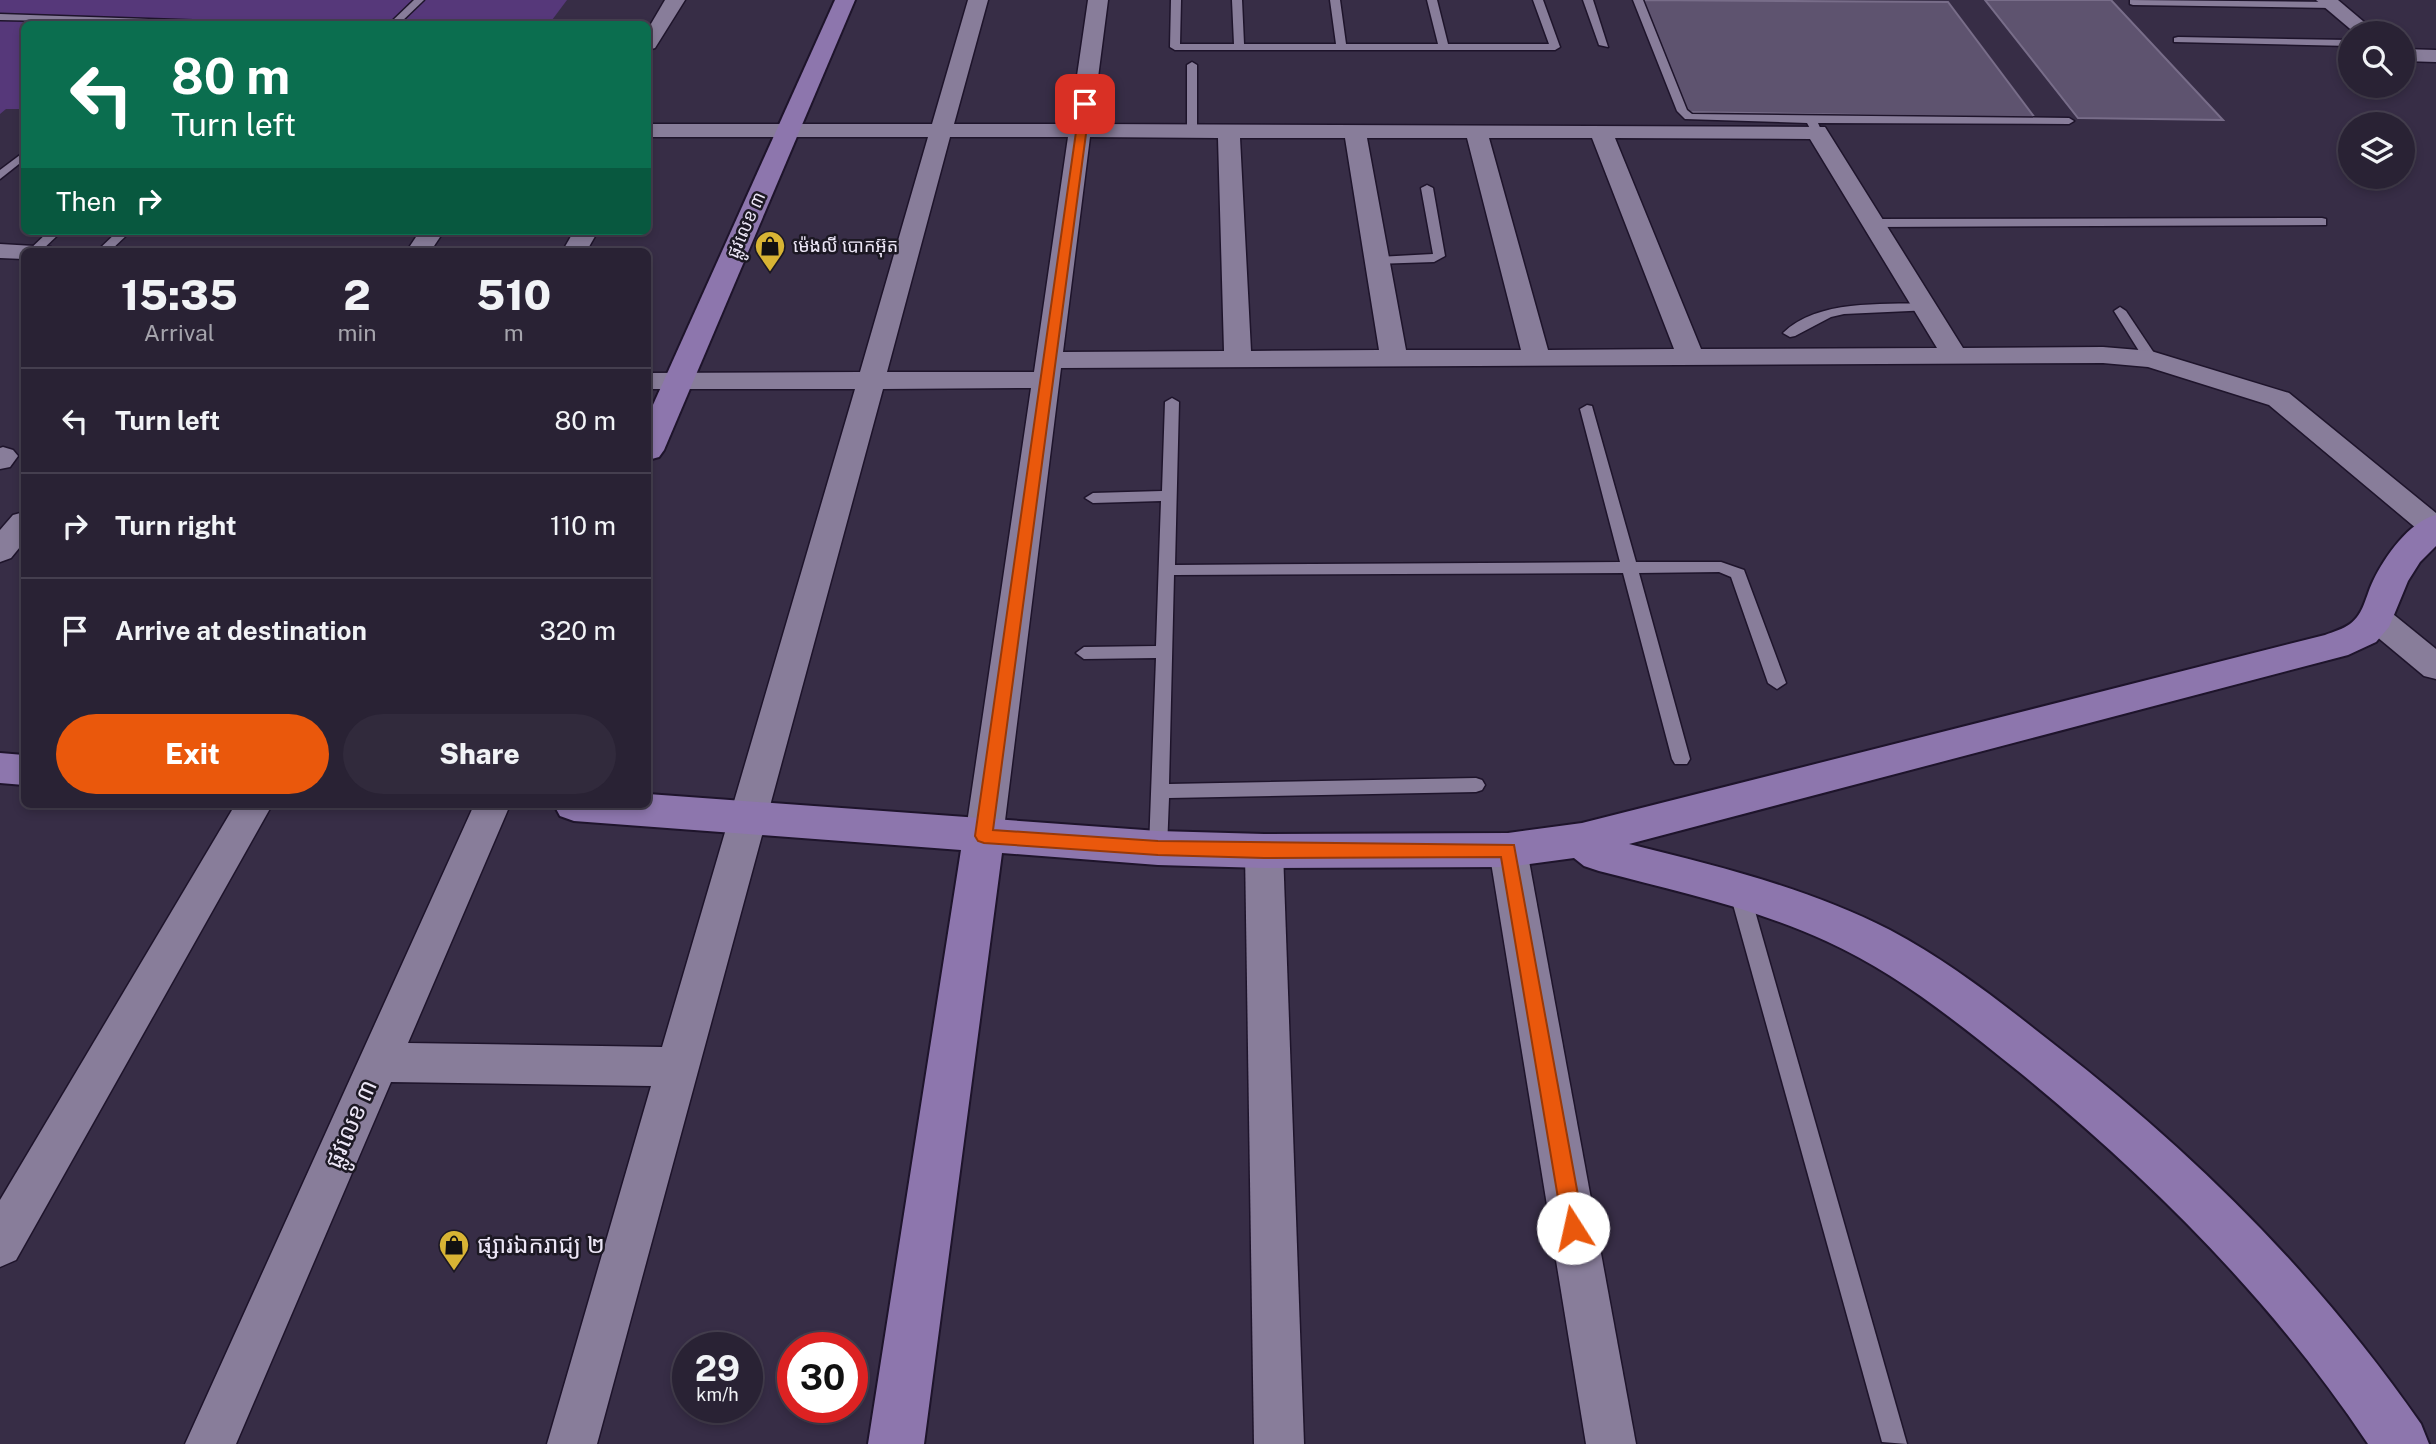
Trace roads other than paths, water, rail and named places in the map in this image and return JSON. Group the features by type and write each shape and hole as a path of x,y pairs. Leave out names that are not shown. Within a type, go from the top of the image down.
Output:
{"street":[{"path":"651,39 675,0"},
{"name":"ផ្លូវលេខ ៣","path":"651,443 845,0"},
{"path":"572,1444 978,0"},
{"path":"896,1444 984,836 1098,0"},
{"path":"2329,3 2352,21"},
{"path":"2415,55 2436,56"},
{"path":"651,130 1601,132 1814,126 1955,356"},
{"path":"1229,131 1238,359"},
{"path":"1355,131 1394,358"},
{"path":"1476,131 1537,358"},
{"path":"1601,132 1691,357"},
{"path":"614,808 1158,848 1508,850 1582,840 2335,646 2363,633 2376,618 2391,580 2408,554 2435,526 2279,399 2151,359 2104,355 1238,359 871,380 651,381"},
{"path":"1,549 21,526"},
{"path":"2376,618 2436,667"},
{"path":"0,768 21,770"},
{"path":"0,1244 252,808"},
{"name":"ផ្លូវលេខ ៣","path":"211,1444 491,808"},
{"path":"1582,840 1599,854 1739,890 1811,916 1875,944 1958,996 2110,1117 2245,1247 2319,1329 2401,1444"},
{"path":"1264,850 1279,1444"},
{"path":"1508,850 1611,1444"},
{"path":"378,1062 678,1067"}],"lane":[{"path":"397,21 419,0"},
{"path":"1176,0 1175,47 1555,47 1538,0"},
{"path":"1237,0 1239,47"},
{"path":"1335,0 1341,47"},
{"path":"1432,0 1444,47"},
{"path":"1588,0 1604,45"},
{"path":"1638,0 1682,111 1689,117 1814,126 2069,121"},
{"path":"2133,2 2329,3"},
{"path":"0,17 119,21"},
{"path":"2178,40 2338,44"},
{"path":"1192,65 1192,131"},
{"path":"0,176 21,158"},
{"path":"1378,261 1439,256 1427,188"},
{"path":"1874,223 2322,222"},
{"path":"30,248 50,235"},
{"path":"106,248 121,235"},
{"path":"1790,333 1827,313 1926,307"},
{"path":"2120,311 2151,359"},
{"path":"1158,848 1172,402"},
{"path":"1587,409 1681,759"},
{"path":"1093,498 1170,496"},
{"path":"1167,570 1721,567 1738,574 1777,683"},
{"path":"1083,653 1165,653"},
{"path":"1161,791 1476,785"},
{"path":"1739,890 1895,1442"}],"place":[{"name":"ម៉េងលី បោកអ៊ុត","path":"770,273"},
{"name":"ផ្សារឯករាជ្យ ២","path":"454,1272"}]}
